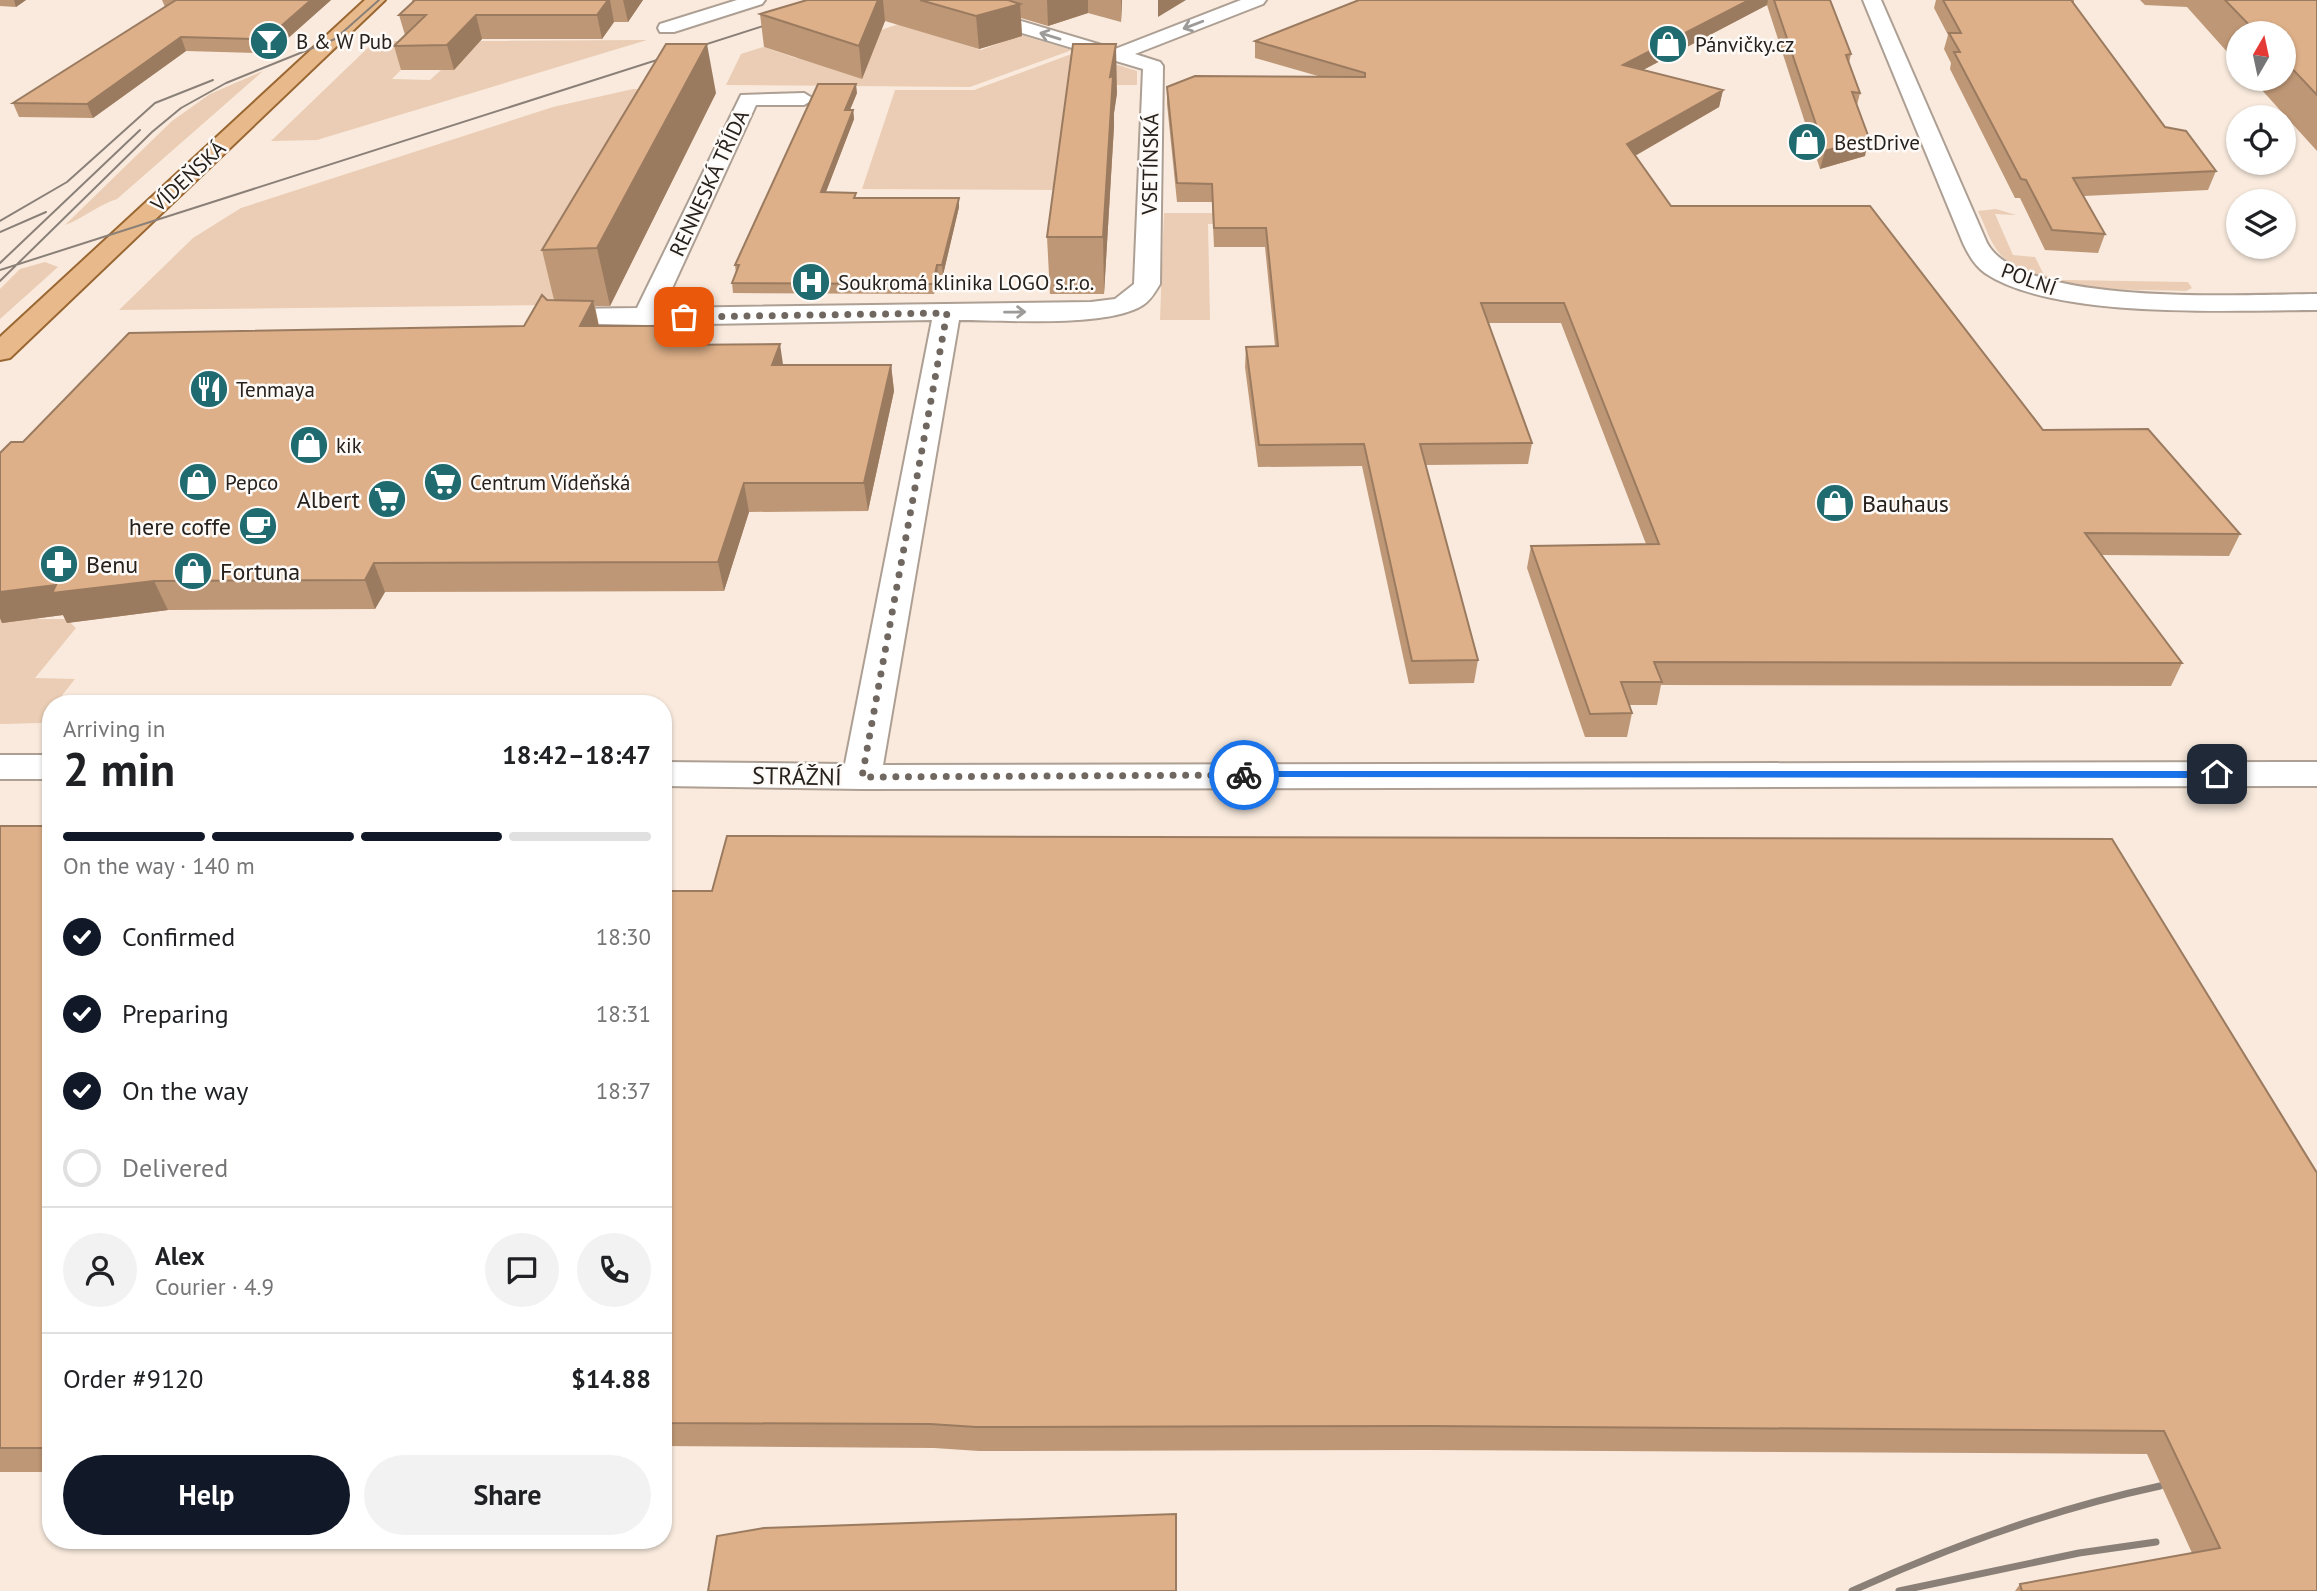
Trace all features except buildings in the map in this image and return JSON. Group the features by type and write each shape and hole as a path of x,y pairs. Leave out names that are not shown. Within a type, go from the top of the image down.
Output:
{"main road":[{"name":"VÍDEŇSKÁ","path":"0,352 376,0"}],"street":[{"path":"667,28 755,0"},
{"name":"VSETÍNSKÁ","path":"562,317 1103,309 1137,297 1147,284 1153,66 931,0"},
{"path":"1116,55 1257,0"},
{"name":"POLNÍ","path":"1872,0 1975,243 1982,256 1995,268 2046,288 2095,296 2317,302"},
{"name":"RENNESKÁ TŘÍDA","path":"646,317 748,100 804,99"},
{"path":"862,777 947,313"},
{"path":"0,767 42,767"},
{"name":"STRÁŽNÍ","path":"672,774 862,777 2317,774"}],"shaded area":[{"path":"899,24 981,50 1021,35 1072,50 970,87 726,85 741,54 763,47 796,58"},
{"path":"647,40 317,140 271,141 375,41 430,41 392,79 430,80 473,41"},
{"path":"1077,52 1137,71 1137,85 1069,85 1056,190 862,189 895,90 974,90"},
{"path":"263,71 117,199 65,225 172,121 210,94"},
{"path":"633,89 670,89 550,305 119,310 193,238 241,208 553,107"},
{"path":"1996,209 2016,215 1995,214 2013,255 2035,257 2044,275 2063,280 2188,282 2192,288 2186,291 2087,287 2037,276 2016,267 1993,245 1978,211"},
{"path":"1164,213 1766,225 1208,224 1210,320 1160,320"},
{"path":"45,262 58,267 0,319 0,289 20,269"},
{"path":"0,619 66,619 76,628 35,678 75,679 62,695 42,695 41,723 0,724"}],"tram line":[{"path":"17,265 152,132 181,108 226,83 335,39 379,0"},
{"path":"17,265 779,21"},
{"path":"0,221 67,182 155,103 213,80"},
{"path":"0,263 140,130"},
{"path":"0,232 46,212"},
{"path":"0,270 17,265"},
{"path":"0,281 17,265"}],"railway":[{"path":"1852,1591 2003,1530 2120,1495 2160,1486"},
{"path":"1899,1591 2079,1553 2156,1542"}],"way so far":[{"path":"684,317 947,313 862,777 1244,775"}],"place":[{"name":"B & W Pub","path":"269,41"},
{"name":"Pánvičky.cz","path":"1668,44"},
{"name":"BestDrive","path":"1807,142"},
{"name":"Soukromá klinika LOGO s.r.o.","path":"811,282"},
{"name":"Tenmaya","path":"209,389"},
{"name":"kik","path":"309,445"},
{"name":"Pepco","path":"198,482"},
{"name":"Centrum Vídeňská","path":"443,482"},
{"name":"Albert","path":"387,499"},
{"name":"Bauhaus","path":"1835,503"},
{"name":"here coffe","path":"258,526"},
{"name":"Benu","path":"59,564"},
{"name":"Fortuna","path":"193,571"}],"route":[{"path":"1244,775 2217,774"}]}
